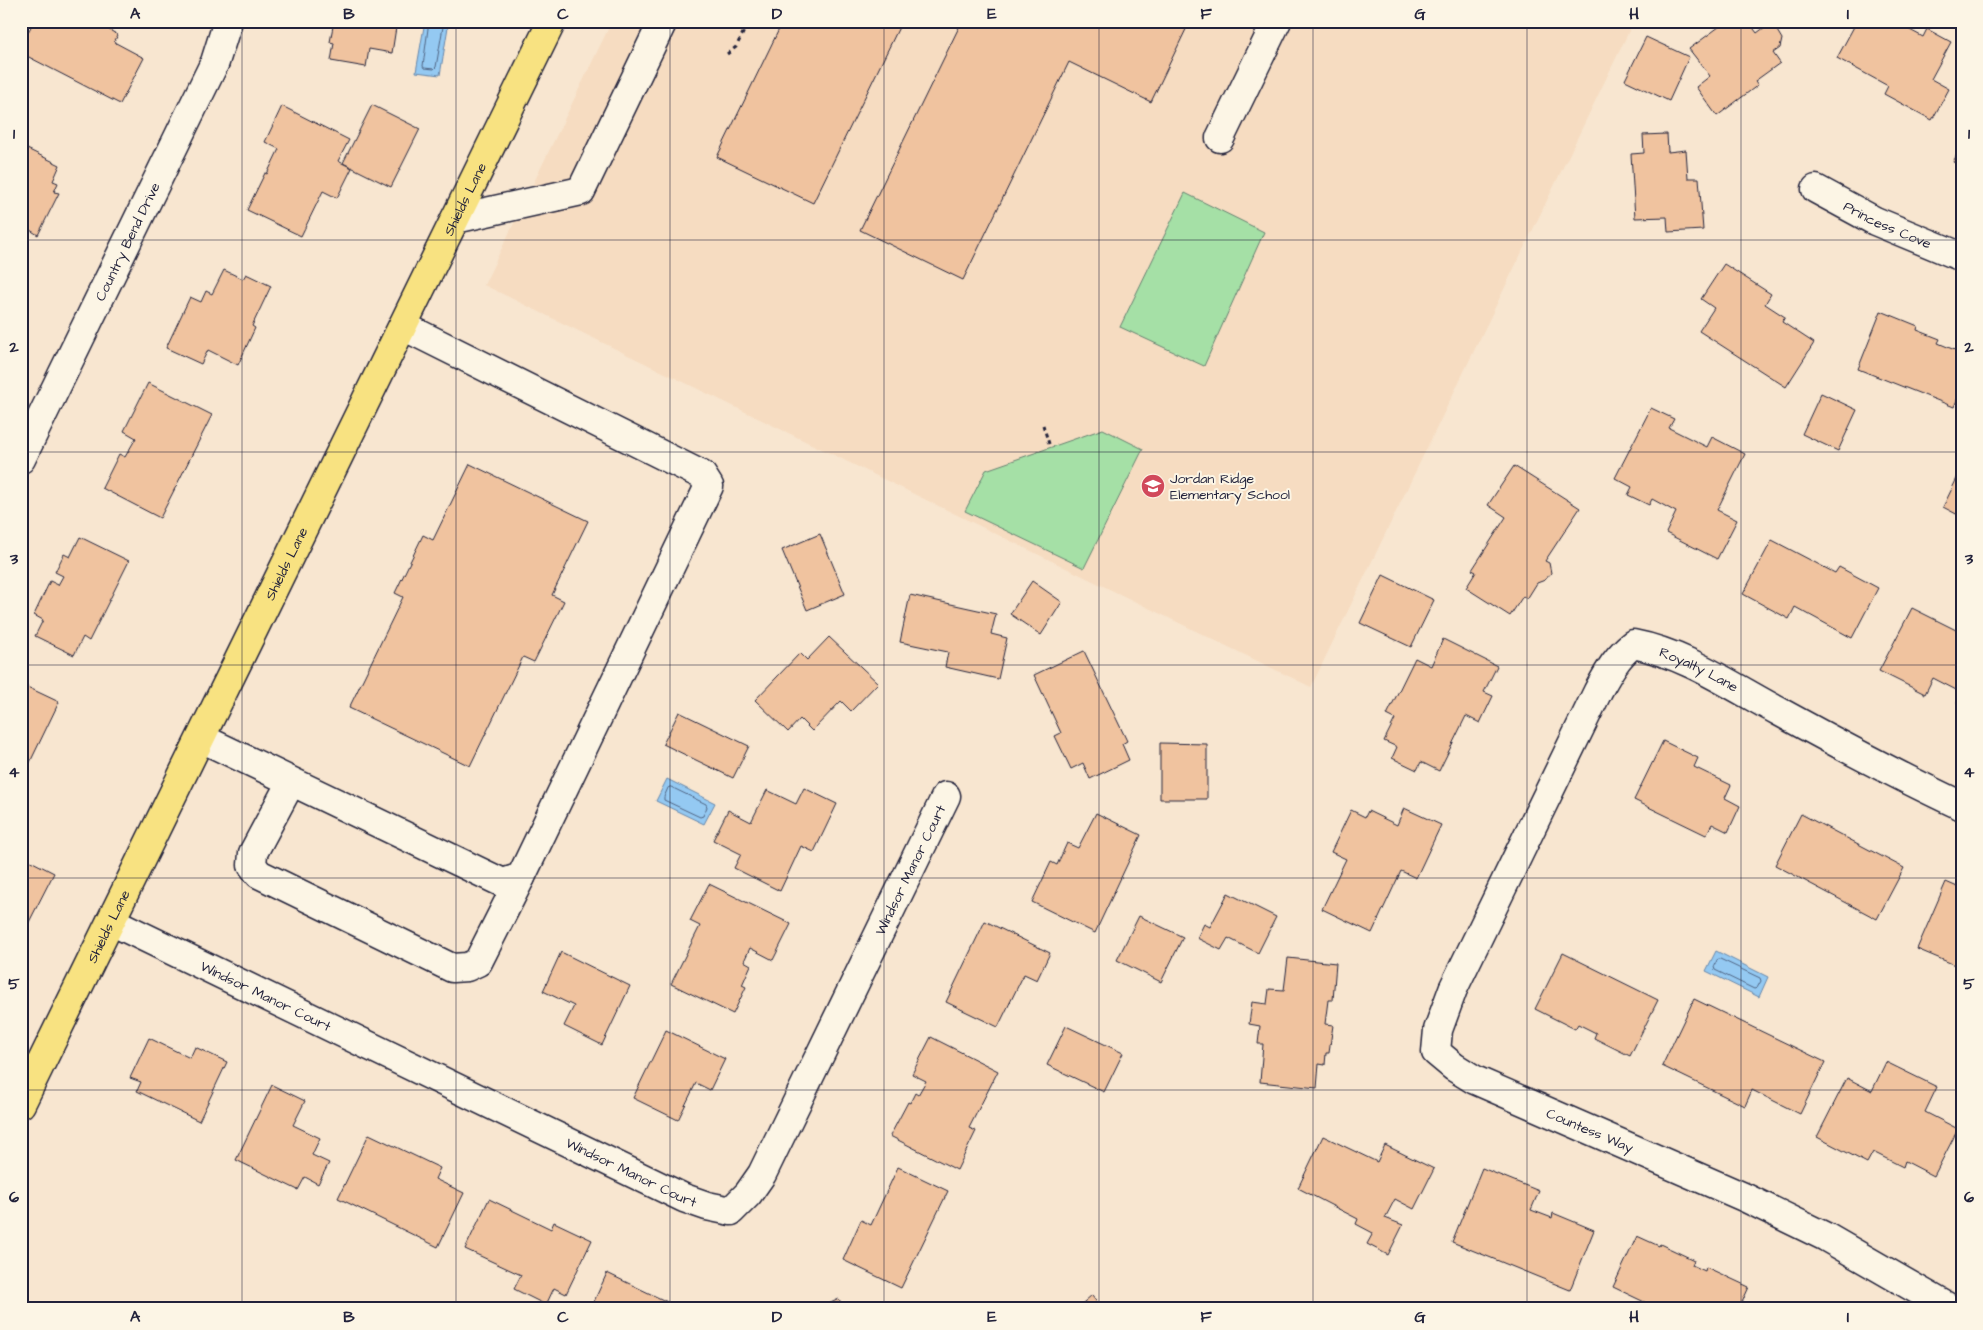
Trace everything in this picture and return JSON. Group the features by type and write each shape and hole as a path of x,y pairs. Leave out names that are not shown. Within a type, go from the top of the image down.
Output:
{"main road":[{"name":"Shields Lane","path":"21,1104 552,21"}],"street":[{"name":"Country Bend Drive","path":"21,459 214,62 228,21"},
{"path":"455,219 581,191 663,21"},
{"path":"1220,138 1277,21"},
{"name":"Princess Cove","path":"1816,189 1875,221 1962,257"},
{"path":"291,782 253,853 252,865 259,874 452,968 467,967 478,962 521,877 709,486 702,475 402,326"},
{"name":"Royalty Lane","path":"1525,841 1612,664 1621,653 1633,644 1670,654 1705,671 1841,746 1962,806"},
{"path":"201,738 503,883 521,877"},
{"name":"Windsor Manor Court","path":"111,921 684,1198 707,1206 731,1211 748,1194 762,1174 946,796"},
{"name":"Countess Way","path":"1525,841 1444,1009 1438,1030 1436,1052 1454,1067 1475,1080 1674,1165 1826,1237 1951,1309"}],"path":[{"path":"727,54 736,47 749,21"},
{"path":"1043,425 1050,447"}],"shaded area":[{"name":"Jordan Ridge Elementary School","path":"612,21 1634,21 1311,687 484,285"}],"green space":[{"path":"1185,193 1264,232 1204,366 1120,327"},
{"path":"1103,429 1143,449 1084,568 965,511 986,470"}],"water":[{"path":"425,21 449,21 440,75 416,72"},
{"path":"667,779 715,803 704,824 656,801"},
{"path":"1716,951 1768,977 1759,997 1706,971"}],"building":[{"path":"34,21 94,21 118,35 114,42 144,58 120,104 21,53 21,45"},
{"path":"334,21 397,21 392,53 369,49 366,67 331,61 334,43 330,42"},
{"path":"783,21 902,21 813,203 717,157"},
{"path":"962,21 1190,21 1151,102 1069,62 963,280 860,230"},
{"path":"1727,21 1748,21 1757,33 1765,27 1776,29 1782,39 1780,48 1773,53 1780,63 1755,81 1758,85 1717,116 1696,87 1710,76 1689,49"},
{"path":"1857,21 1893,21 1923,37 1927,29 1951,42 1931,79 1949,89 1932,120 1884,94 1888,86 1837,58"},
{"path":"1646,37 1689,57 1669,101 1625,80"},
{"path":"372,105 420,129 391,187 343,163"},
{"path":"282,106 349,140 338,161 352,168 337,198 323,191 301,236 247,210 279,149 265,142"},
{"path":"1667,134 1668,152 1686,150 1688,178 1699,178 1703,230 1668,232 1667,217 1635,218 1631,154 1644,153 1643,135"},
{"path":"1962,145 1962,166 1953,162"},
{"path":"21,146 60,165 53,181 58,183 54,192 59,193 38,235 30,230 21,248"},
{"path":"1724,264 1771,294 1765,304 1785,317 1782,322 1814,343 1786,387 1699,331 1714,308 1701,299"},
{"path":"224,270 243,279 246,274 271,286 252,326 255,328 238,365 208,350 201,364 166,348 190,297 201,302 206,291 212,294"},
{"path":"1881,311 1918,326 1917,330 1940,339 1938,343 1962,353 1962,388 1954,407 1858,369"},
{"path":"148,383 212,415 160,518 102,488 119,454 125,457 136,438 124,431"},
{"path":"1821,393 1857,410 1838,451 1802,434"},
{"path":"1651,408 1674,419 1669,428 1707,447 1712,437 1745,454 1717,510 1737,520 1717,559 1666,533 1676,512 1652,499 1649,505 1628,495 1632,487 1615,478"},
{"path":"470,464 588,521 552,595 564,601 534,662 523,657 470,766 349,708 403,597 395,593 423,535 433,540"},
{"path":"1514,466 1580,508 1545,561 1549,563 1551,573 1545,580 1537,583 1527,599 1523,596 1510,616 1466,588 1476,572 1472,570 1506,517 1488,505"},
{"path":"1962,468 1962,517 1943,507"},
{"path":"820,534 845,594 807,610 782,550"},
{"path":"80,537 129,561 89,641 83,637 74,655 35,636 43,620 34,615 50,581 58,585 63,576 55,572 64,554 70,557"},
{"path":"1772,540 1835,573 1839,567 1878,588 1852,638 1795,607 1789,619 1743,594"},
{"path":"1383,575 1434,600 1411,647 1360,623"},
{"path":"1032,581 1062,602 1041,635 1010,614"},
{"path":"910,595 996,614 991,634 1007,638 998,679 945,667 948,652 900,642"},
{"path":"1912,608 1962,633 1962,693 1933,678 1925,694 1879,671"},
{"path":"829,637 878,683 851,711 841,701 812,731 800,719 788,732 755,700 800,653 807,660"},
{"path":"1443,639 1497,666 1484,692 1493,696 1480,723 1466,716 1439,771 1421,762 1417,770 1392,758 1397,747 1384,741 1395,719 1387,715 1415,658 1431,666"},
{"path":"1084,651 1127,741 1122,744 1129,760 1090,779 1083,763 1071,769 1055,736 1061,733 1034,675"},
{"path":"21,684 59,702 21,781"},
{"path":"1962,694 1962,706 1957,703"},
{"path":"679,712 749,746 733,778 663,744"},
{"path":"1663,741 1698,758 1694,767 1731,785 1725,798 1740,806 1728,832 1712,824 1706,835 1634,800"},
{"path":"1160,743 1207,744 1207,799 1160,799"},
{"path":"804,788 837,804 814,852 801,846 780,891 734,868 741,854 713,840 728,810 751,822 767,790 796,804"},
{"path":"1404,808 1441,825 1416,878 1401,871 1372,933 1322,909 1346,859 1331,852 1351,810 1365,817 1368,811 1397,825"},
{"path":"1096,813 1141,835 1095,933 1032,902 1051,862 1057,865 1067,843 1078,848"},
{"path":"1801,814 1904,868 1877,919 1775,865"},
{"path":"21,856 54,873 27,926 21,924"},
{"path":"1946,882 1962,889 1962,968 1917,949"},
{"path":"709,884 791,924 773,960 750,948 744,961 751,965 742,985 746,987 733,1014 671,984 700,926 690,921"},
{"path":"1228,893 1276,917 1258,953 1228,938 1221,950 1197,938 1204,924 1210,927"},
{"path":"1139,916 1183,937 1161,982 1117,960"},
{"path":"985,921 1050,953 1037,980 1024,974 998,1027 946,1002"},
{"path":"561,952 630,986 602,1045 564,1026 574,1006 543,991"},
{"path":"1563,953 1658,1000 1630,1056 1594,1038 1596,1033 1578,1024 1575,1029 1535,1009"},
{"path":"1288,958 1336,963 1333,1000 1328,1000 1325,1024 1333,1025 1329,1053 1326,1053 1325,1065 1319,1064 1317,1088 1260,1082 1263,1044 1258,1044 1260,1026 1249,1024 1252,1002 1267,1004 1269,989 1284,990"},
{"path":"1694,999 1825,1062 1800,1114 1752,1090 1745,1106 1662,1066"},
{"path":"1066,1026 1123,1053 1104,1092 1047,1065"},
{"path":"666,1030 725,1059 710,1090 696,1083 678,1120 633,1098"},
{"path":"931,1037 998,1071 969,1128 976,1131 957,1170 890,1136 908,1102 910,1103 915,1093 918,1095 926,1081 912,1074"},
{"path":"149,1038 190,1058 195,1047 227,1062 199,1121 137,1091 141,1082 130,1078"},
{"path":"1886,1062 1937,1087 1925,1112 1958,1129 1934,1176 1905,1161 1903,1167 1873,1152 1867,1163 1817,1137 1847,1078 1872,1091"},
{"path":"272,1085 305,1101 293,1125 320,1138 312,1155 329,1163 318,1184 305,1177 298,1190 236,1160"},
{"path":"369,1134 440,1168 435,1179 464,1193 438,1247 338,1198"},
{"path":"1323,1136 1377,1162 1385,1145 1434,1169 1414,1209 1395,1199 1385,1218 1403,1225 1388,1255 1367,1244 1373,1233 1356,1224 1358,1219 1298,1188"},
{"path":"898,1167 948,1191 901,1288 843,1260 861,1220 871,1225"},
{"path":"1482,1168 1539,1191 1531,1210 1552,1218 1553,1213 1594,1230 1570,1290 1452,1242"},
{"path":"489,1199 551,1229 554,1222 592,1240 566,1294 554,1288 546,1305 514,1289 521,1275 465,1249"},
{"path":"1637,1236 1659,1246 1660,1244 1694,1260 1692,1265 1705,1271 1706,1267 1749,1287 1739,1309 1659,1309 1613,1287"},
{"path":"607,1273 682,1309 593,1309 591,1308"},
{"path":"1092,1295 1103,1309 1076,1309"},
{"path":"839,1299 844,1309 818,1309"}],"place":[{"name":"Jordan Ridge Elementary School","path":"1153,486"}]}
